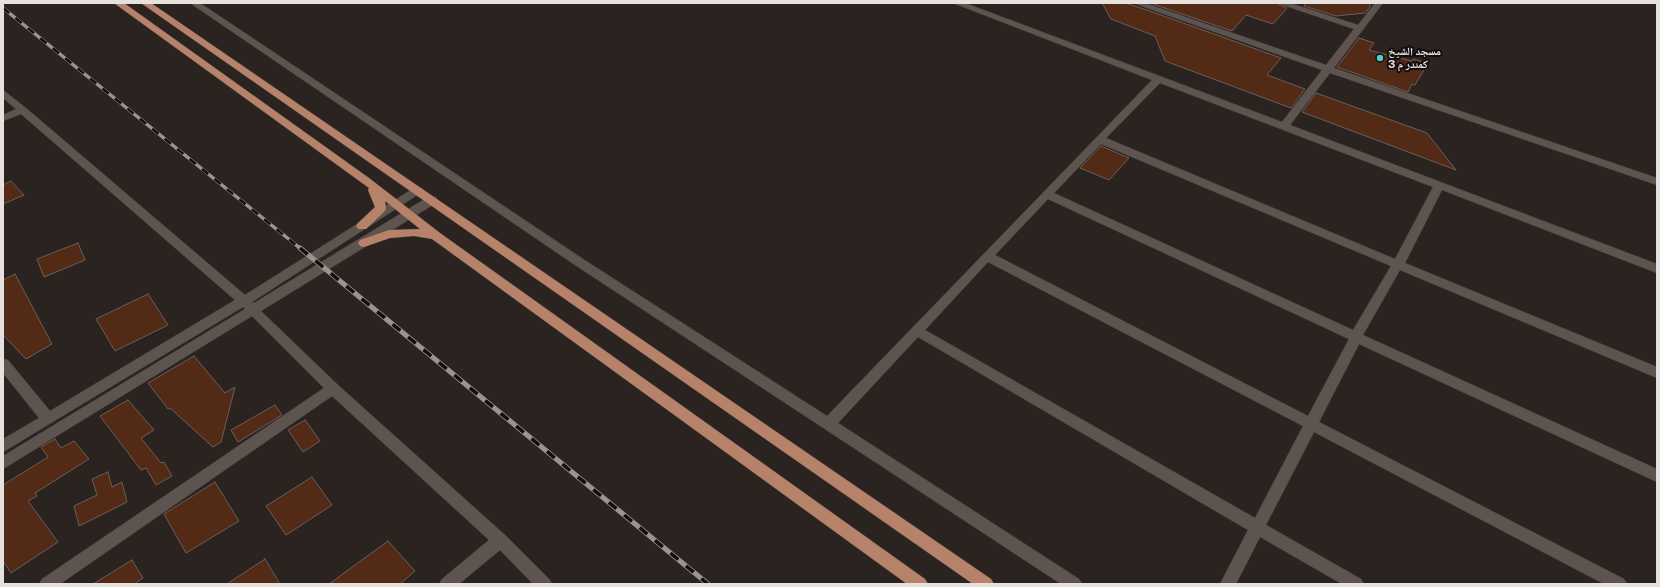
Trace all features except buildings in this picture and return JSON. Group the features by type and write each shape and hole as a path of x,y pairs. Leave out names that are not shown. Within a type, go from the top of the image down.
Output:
{"main road":[{"path":"118,3 365,180 436,236 920,584"},
{"path":"145,3 418,190 986,584"},
{"path":"362,226 381,208 379,200 365,180"},
{"path":"364,242 389,234 408,232 436,236"}],"street":[{"path":"194,3 579,262 1074,584"},
{"path":"957,3 1657,269"},
{"path":"1281,3 1359,28"},
{"path":"1284,126 1379,3"},
{"path":"1143,4 1327,69 1657,182"},
{"path":"828,424 1046,194 1158,79"},
{"path":"3,93 249,305 333,390 500,540 544,584"},
{"path":"3,118 22,110"},
{"path":"1100,140 1657,373"},
{"path":"1228,584 1356,337 1398,264 1439,185"},
{"path":"3,463 249,305 362,226 418,190"},
{"path":"1046,194 1657,476"},
{"path":"3,446 249,305 364,242 432,200"},
{"path":"987,256 1619,584"},
{"path":"917,331 1356,584"},
{"path":"3,364 48,419"},
{"path":"47,584 333,390"},
{"path":"447,584 500,540"}],"railway":[{"path":"3,8 301,249"},
{"path":"300,248 708,584"}],"place":[{"name":"مسجد الشيخ كمندر م 3","path":"1380,58"}]}
